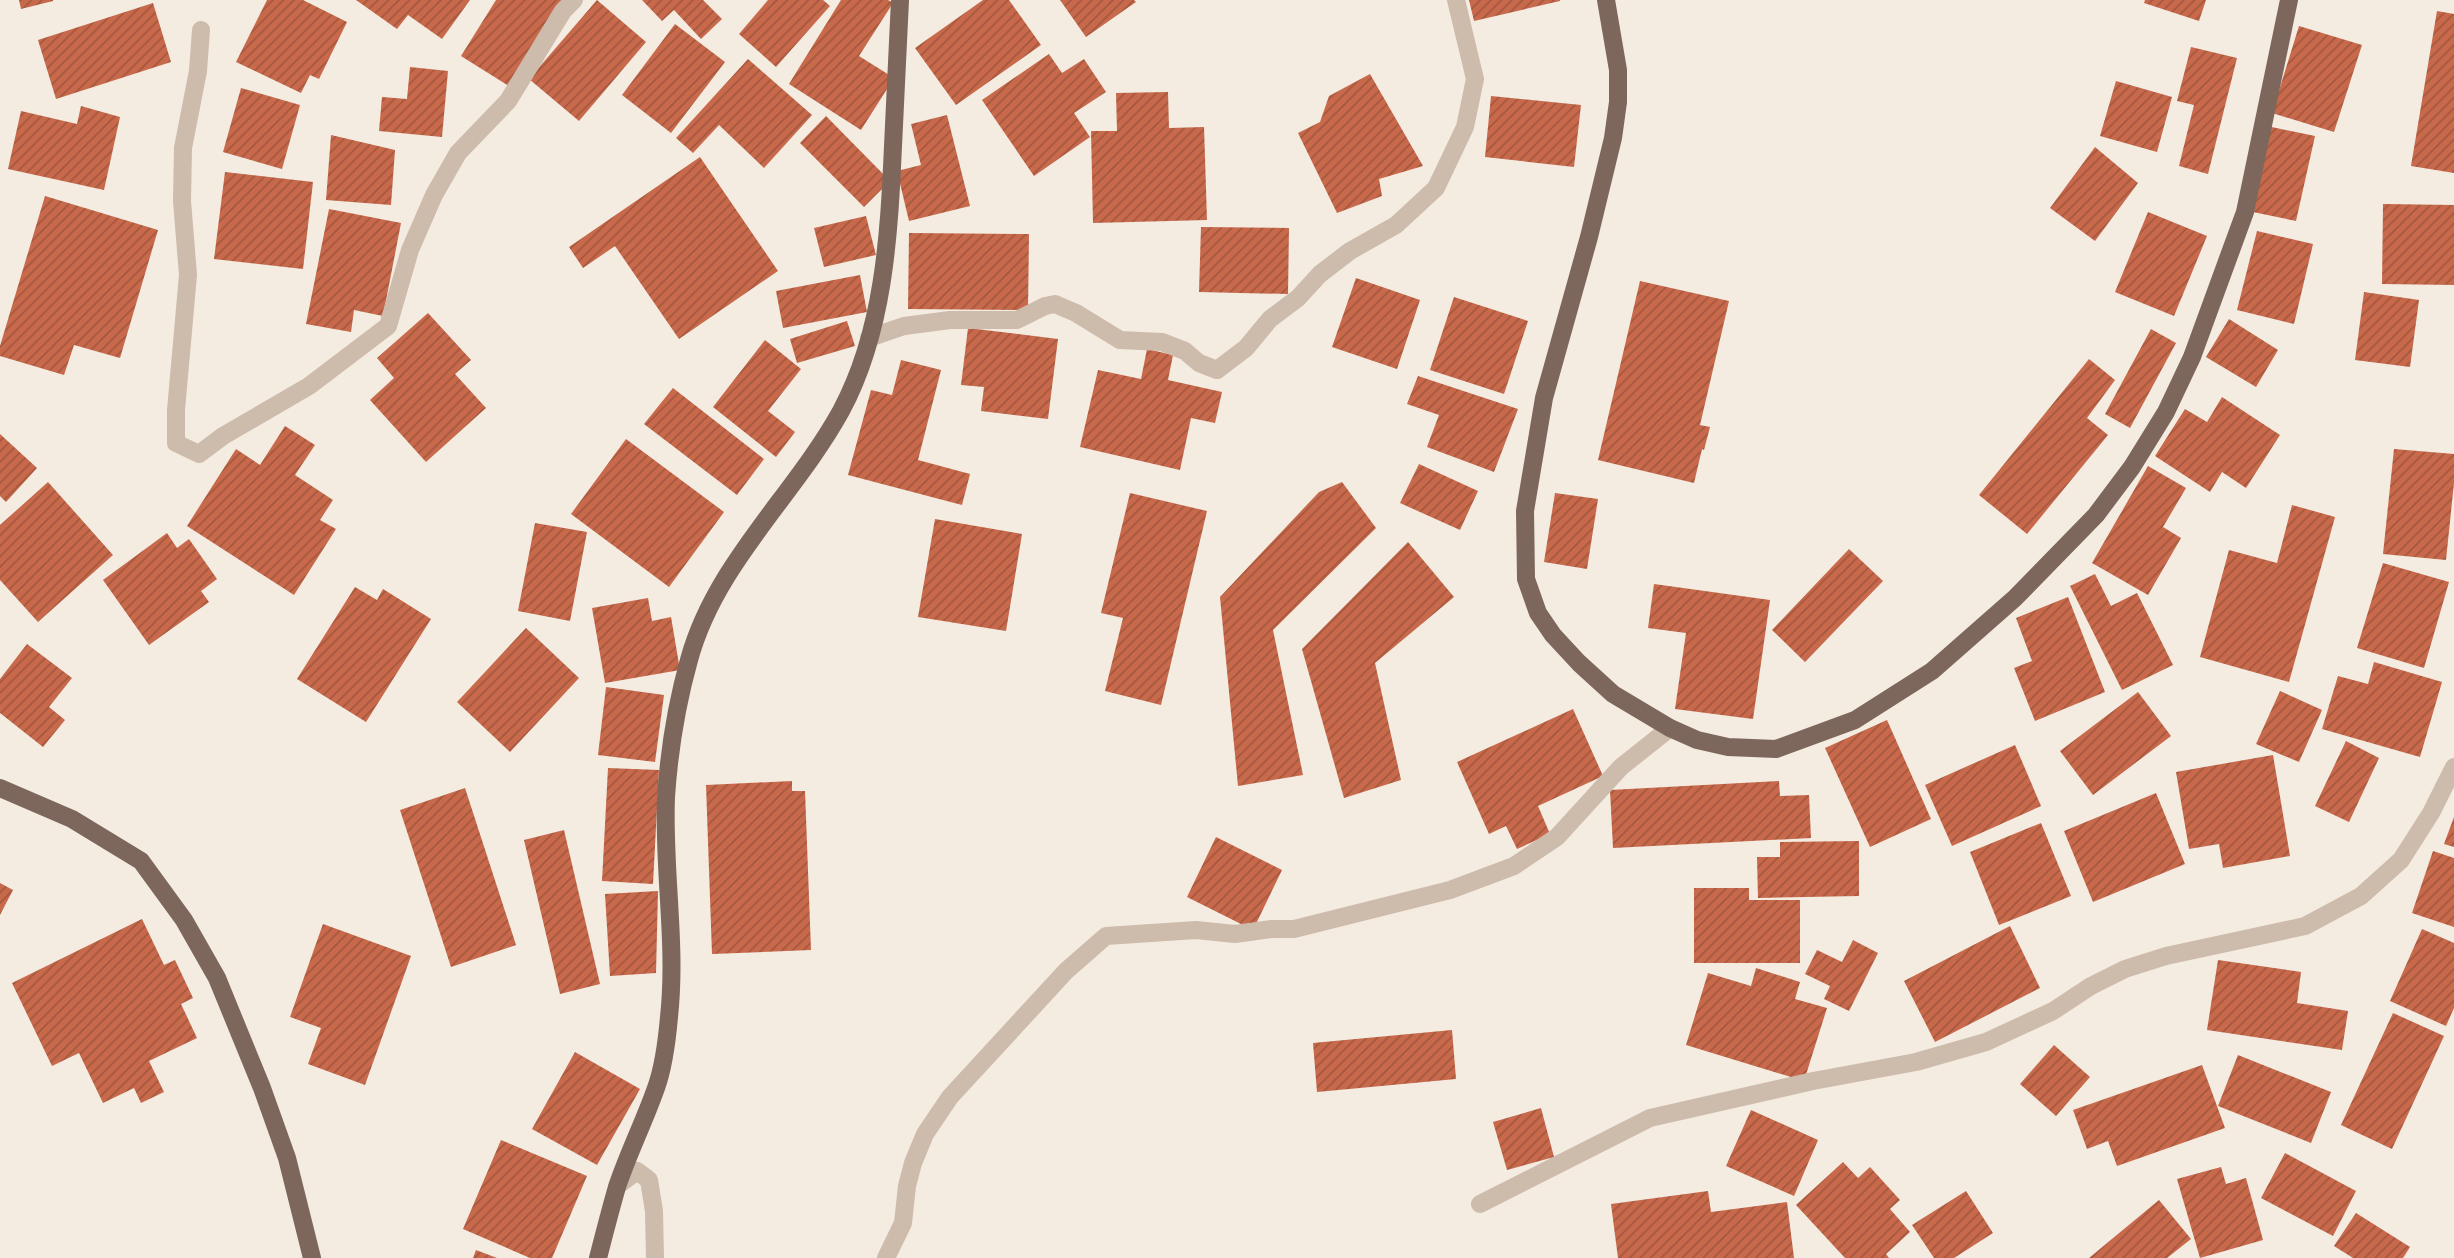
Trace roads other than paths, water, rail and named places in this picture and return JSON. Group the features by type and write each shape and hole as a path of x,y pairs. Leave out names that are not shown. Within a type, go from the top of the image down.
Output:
{"main road":[{"path":"598,1258 617,1186 657,1085 666,1041 670,973 666,798 671,753 689,658 705,615 727,574 815,452 841,410 869,338 883,277 890,211 900,0"},
{"path":"1606,0 1618,70 1618,102 1613,138 1589,237 1544,398 1525,511 1526,579 1538,613 1553,635 1614,694 1670,728 1697,740 1728,747 1776,748 1855,720 1932,671 2015,598 2096,515 2132,467 2166,412 2197,345 2245,212 2289,0"},
{"path":"0,788 72,819 141,861 184,920 217,978 262,1087 286,1158 312,1258"}],"street":[{"path":"201,30 198,71 183,149 182,201 188,275 176,410 176,443 199,454 223,436 309,386 388,326 410,250 440,184 458,153 508,101 563,11 574,0"},
{"path":"869,338 904,326 950,320 1017,320 1055,304 1076,313 1120,340 1162,342 1185,351 1199,363 1217,370 1246,348 1270,319 1298,298 1320,274 1350,251 1396,225 1436,188 1465,127 1475,79 1456,0"},
{"path":"886,1258 903,1223 907,1186 913,1163 936,1116 950,1097 1066,971 1107,936 1196,930 1235,934 1294,929 1450,890 1514,866 1557,837 1621,767 1670,728"},
{"path":"1480,1204 1650,1118 1813,1081 1916,1062 1986,1042 2053,1011 2091,986 2125,969 2166,956 2305,926 2361,896 2401,860 2431,813 2454,766"},
{"path":"617,1186 637,1171 649,1180 654,1211 654,1258"}]}
